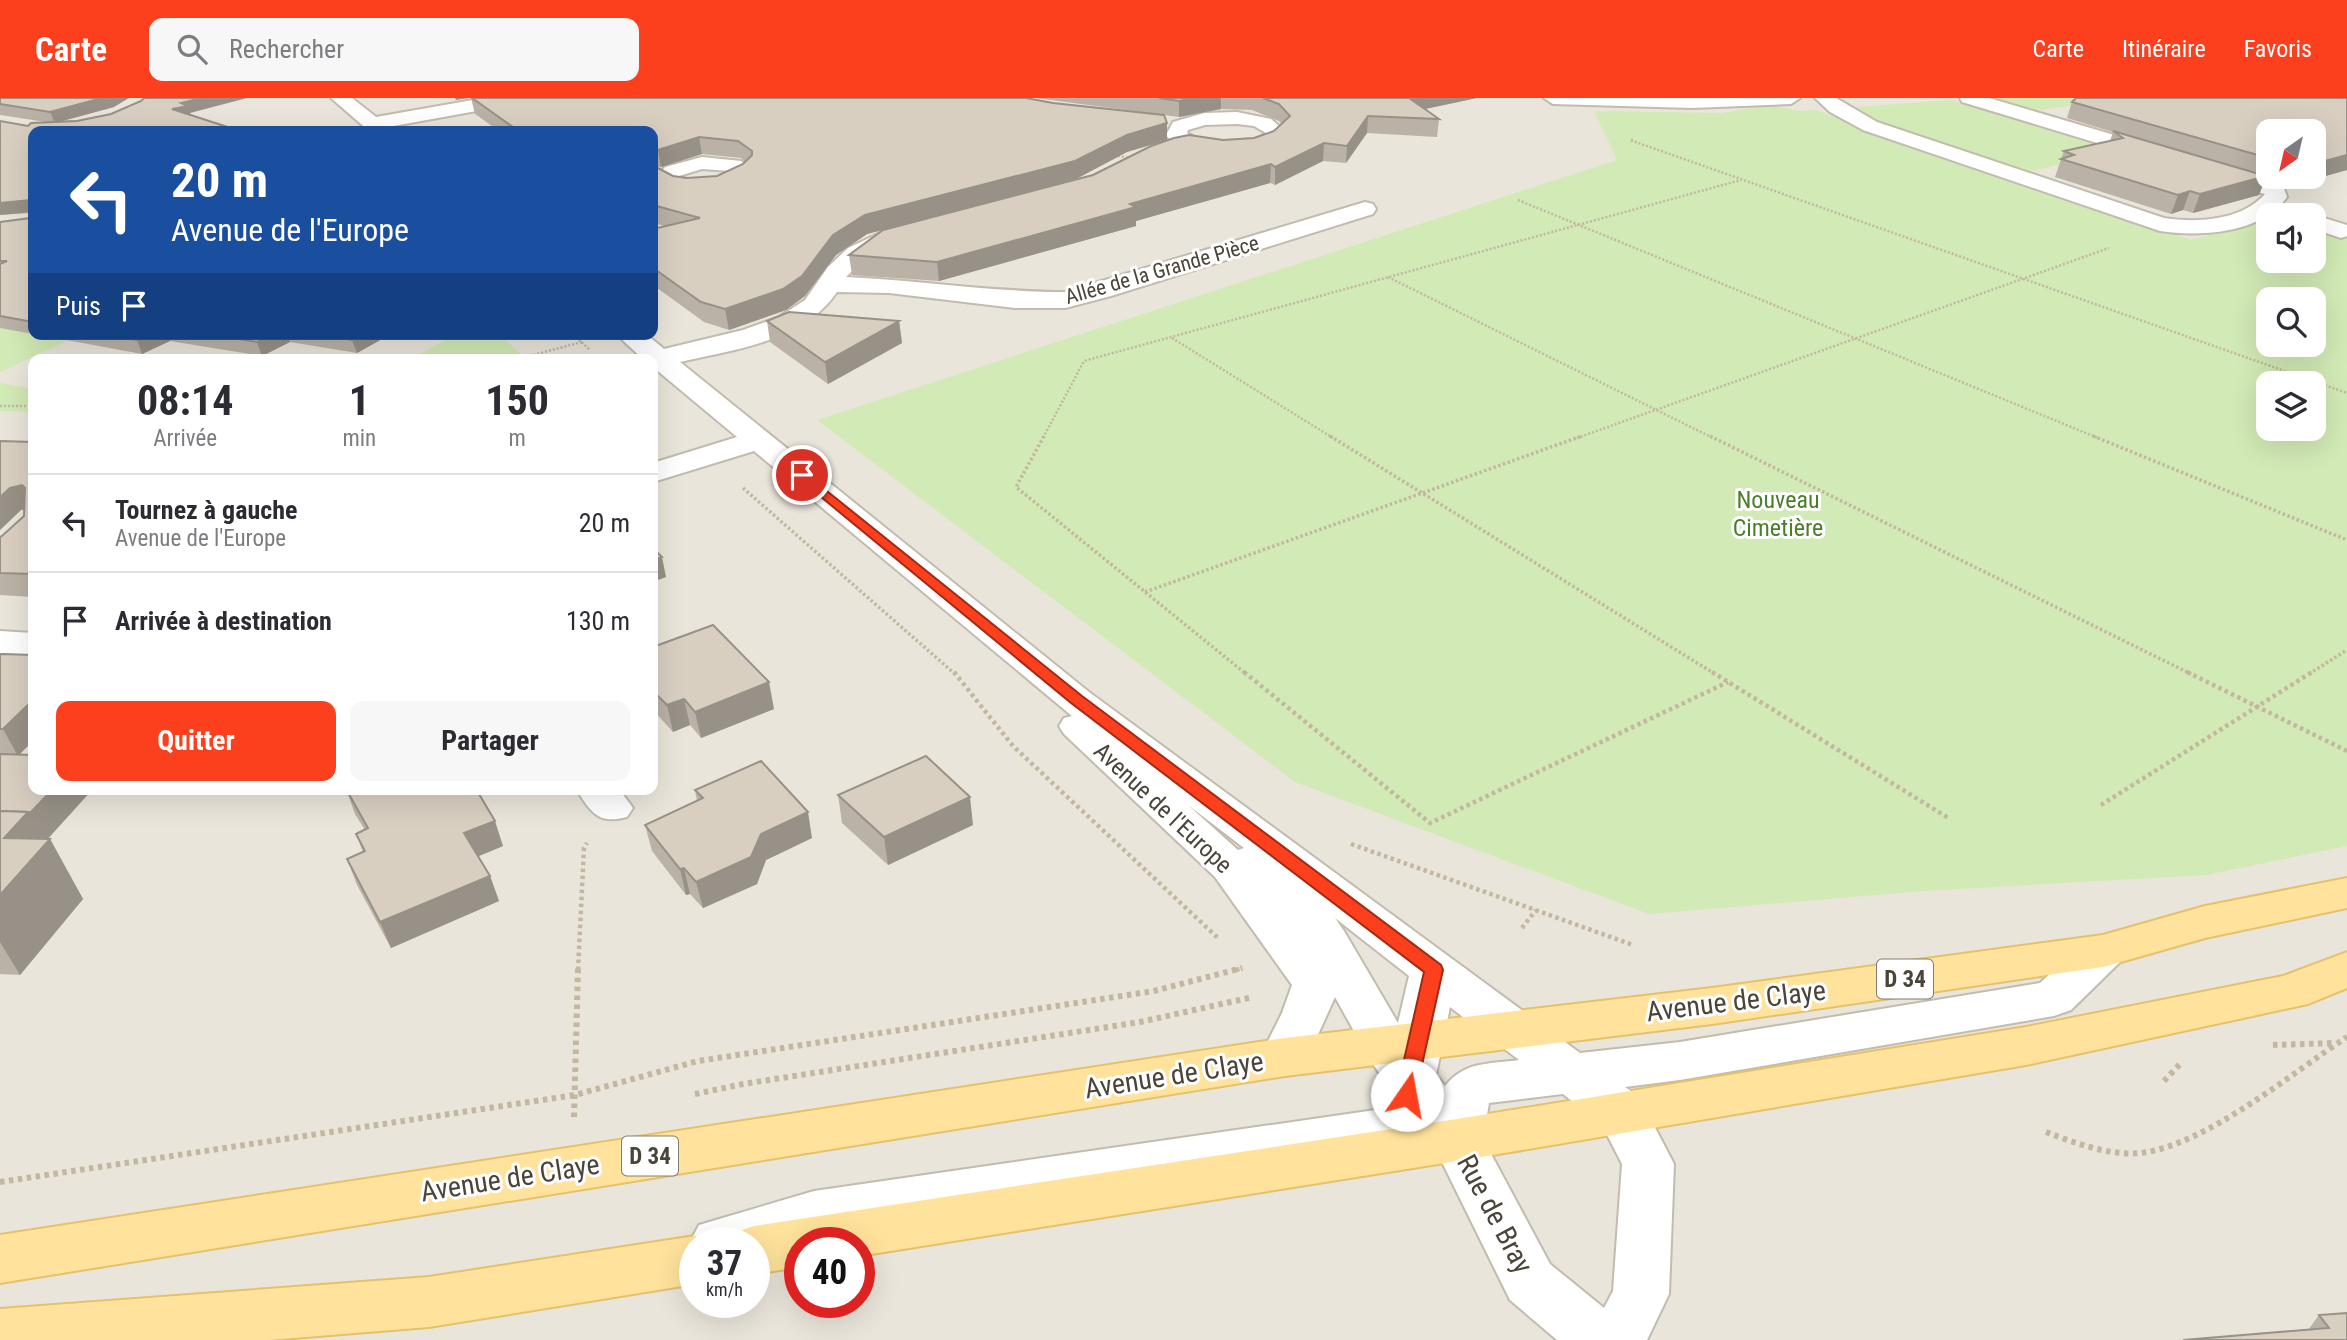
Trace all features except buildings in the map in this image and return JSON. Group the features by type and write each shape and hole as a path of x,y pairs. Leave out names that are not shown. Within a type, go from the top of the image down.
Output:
{"main road":[{"name":"Avenue de Claye","path":"0,1259 1285,1057 1405,1056 1510,1028 1712,1006 2103,951 2205,922 2347,893"},
{"path":"875,1231 1457,1140 2026,1046 2291,992 2347,969"},
{"path":"0,1335 429,1302 679,1262"}],"street":[{"path":"340,98 375,126"},
{"path":"386,126 515,98"},
{"path":"1553,98 1692,102 1791,98"},
{"path":"1969,98 2275,190 2276,197 2269,203"},
{"path":"1830,103 1870,126 2160,224 2198,229 2256,213"},
{"path":"1135,159 1164,148 1184,134 1159,122"},
{"path":"2125,144 2094,153 2094,156 2153,175"},
{"path":"2235,200 2256,206"},
{"name":"Allée de la Grande Pièce","path":"829,284 889,286 1016,300 1065,300 1102,291 1365,209"},
{"path":"2326,226 2341,231"},
{"path":"659,359 784,324 816,304 851,257 892,236 919,229"},
{"name":"Avenue de l'Europe","path":"636,340 653,354"},
{"name":"Avenue de l'Europe","path":"659,359 1076,700 1510,1028"},
{"path":"658,471 760,440"},
{"name":"Avenue de l'Europe","path":"1076,700 1208,824 1302,907 1405,1056 1457,1140"},
{"name":"Avenue de l'Europe","path":"1076,700 1078,729 1230,867 1316,983 1306,1013 1285,1057"},
{"path":"1457,1140 1462,1099 1475,1085 1680,1061 2054,998 2103,951"},
{"path":"769,1227 814,1214 1378,1130 1394,1124 1403,1112 1405,1056 1434,970"},
{"path":"1510,1028 1621,1111 1648,1164 1641,1294 1617,1340"},
{"name":"Rue de Bray","path":"1457,1140 1530,1282 1600,1340"},
{"path":"623,1271 679,1255"}],"path":[{"path":"1642,137 1630,140 2347,393"},
{"path":"1108,154 1135,159"},
{"path":"1728,682 1430,823 1144,593 1016,486 1084,361 1741,180"},
{"path":"1518,200 2347,540"},
{"path":"1144,593 2113,246"},
{"path":"1387,277 2347,751"},
{"path":"1172,338 1950,819"},
{"path":"580,340 593,353"},
{"path":"537,354 582,342"},
{"path":"0,406 28,406"},
{"path":"706,456 952,670 1013,746 1219,940"},
{"path":"2101,805 2347,650"},
{"path":"574,1121 575,1026 584,848 604,799"},
{"path":"1347,842 1468,888 1570,920 1633,945"},
{"path":"1522,928 1536,911"},
{"path":"0,1182 575,1094 698,1061 1154,991 1248,966 1239,957"},
{"path":"2046,1132 2111,1151 2141,1153 2177,1145 2347,1037"}],"shaded area":[{"path":"0,98 2347,98 2347,1340 0,1340"}],"green space":[{"path":"1989,98 2119,98 2042,110 2018,107"},
{"path":"1950,100 2104,140 2082,160 2031,171 2049,177 2041,179 1888,128 1865,117 1856,107"},
{"name":"Nouveau Cimetière","path":"1770,105 1799,111 1815,110 2191,240 2256,222 2256,273 2326,273 2326,229 2341,234 2347,232 2347,846 2206,875 1923,891 1649,914 1295,782 817,420 1617,160 1594,111 1722,113"},
{"path":"28,322 28,340 69,340 39,354 28,354 28,359 0,372 0,323"},
{"path":"445,340 505,340 521,354 420,354"},
{"path":"0,383 28,388 28,412 0,411"}],"route":[{"path":"802,475 1076,700 1434,970 1407,1095"}]}
